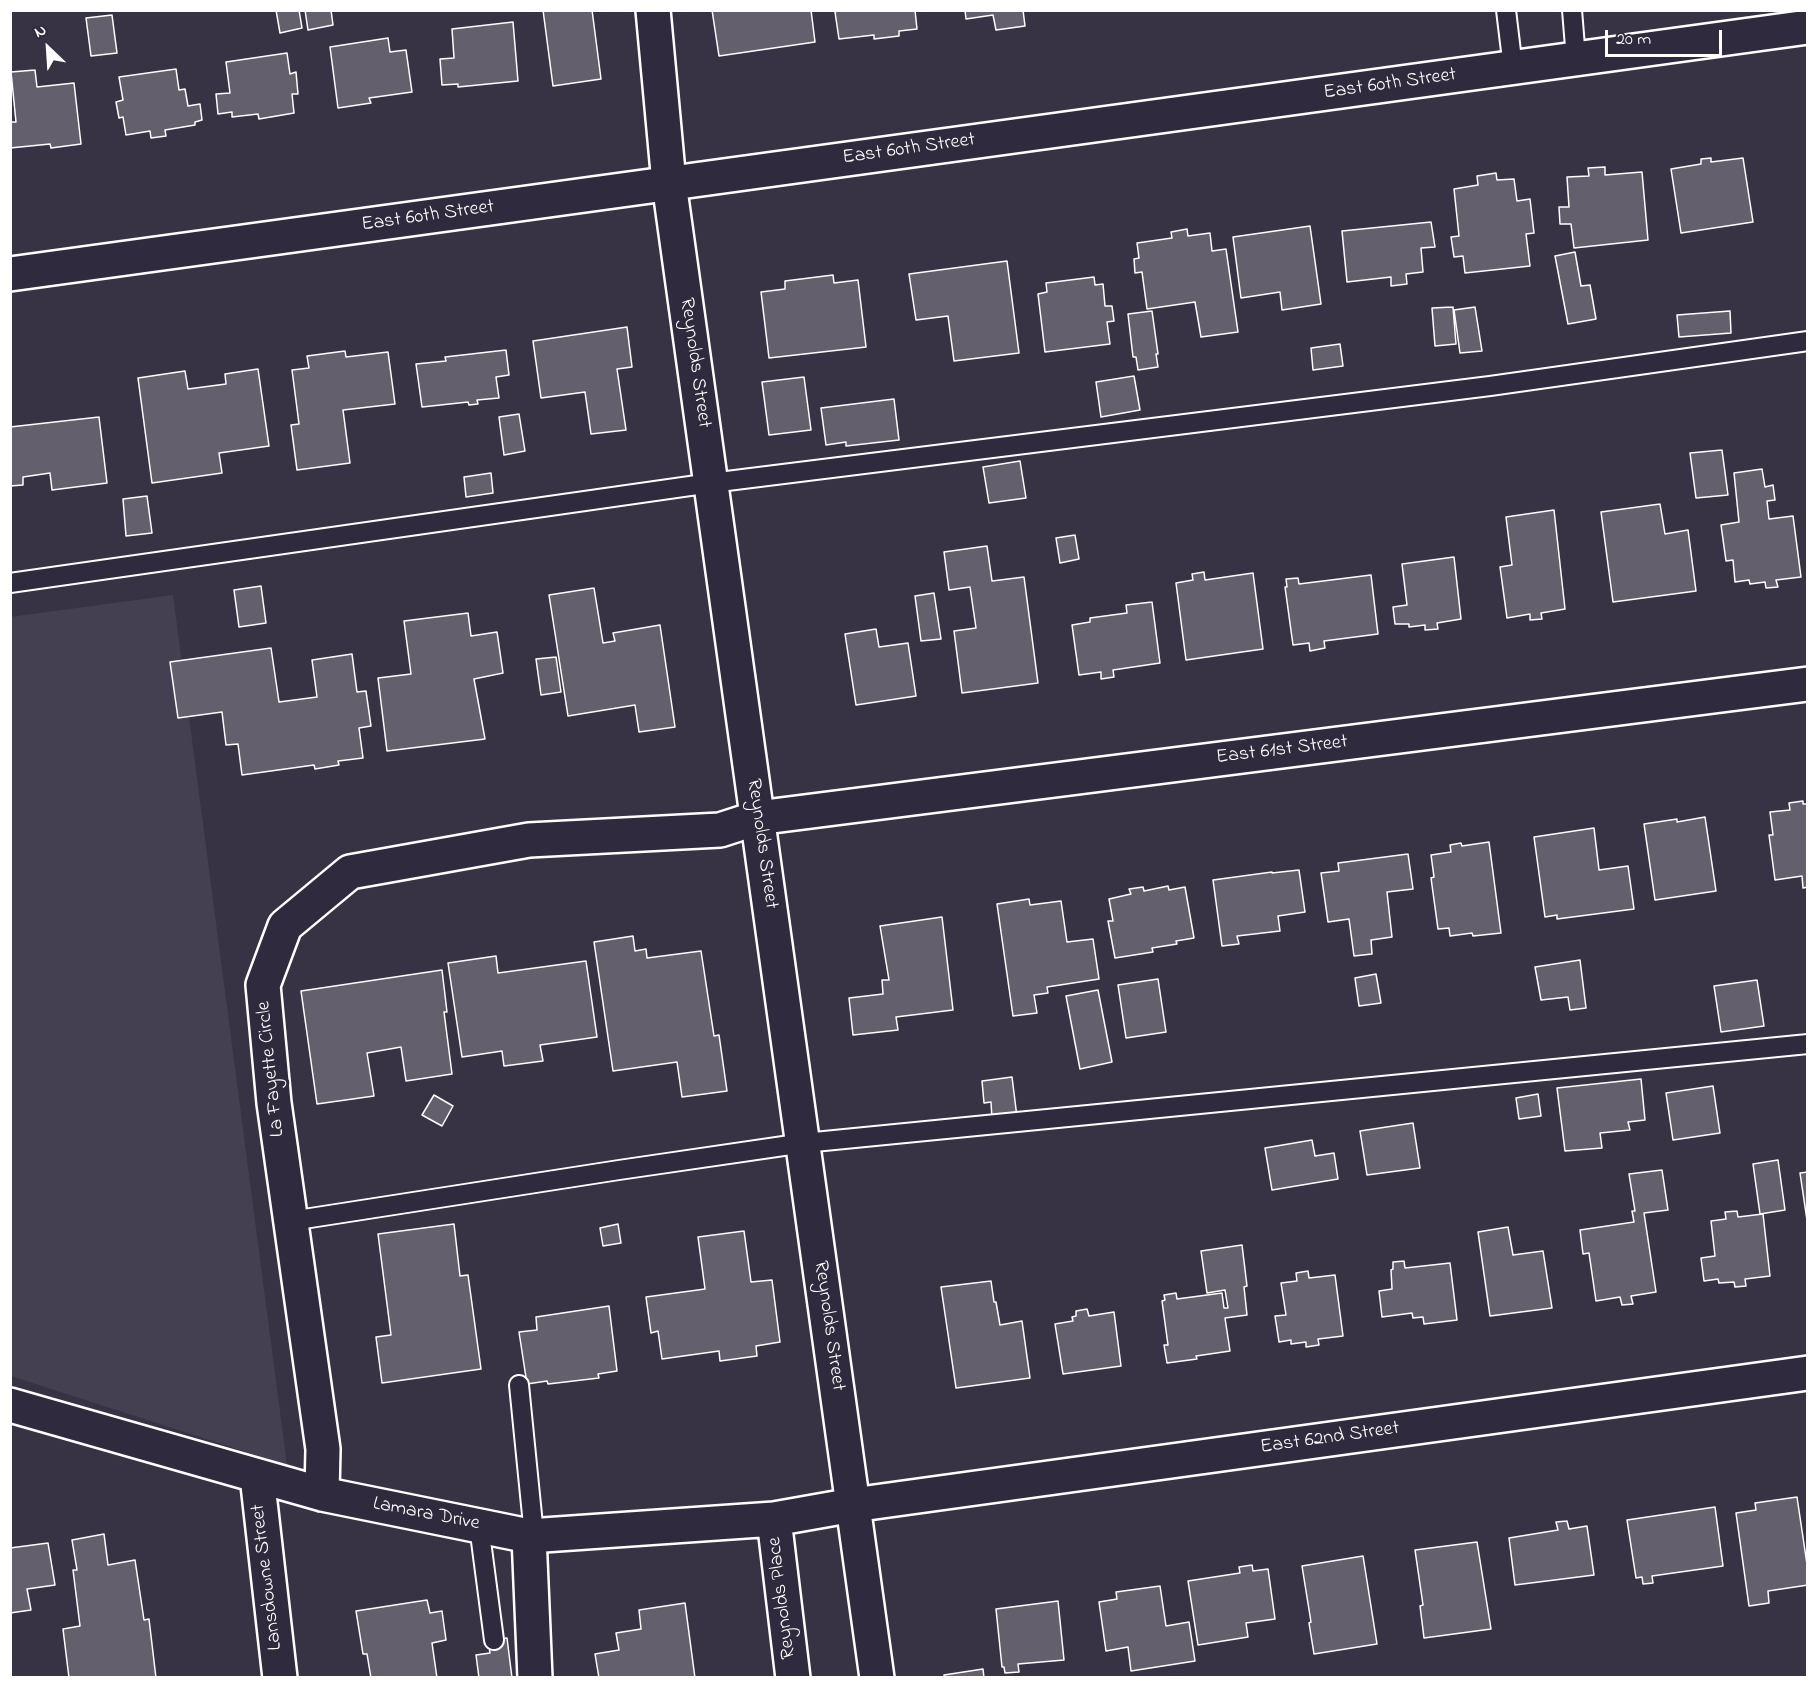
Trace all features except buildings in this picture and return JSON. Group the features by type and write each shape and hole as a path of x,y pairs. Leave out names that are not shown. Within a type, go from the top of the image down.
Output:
{"street":[{"name":"Reynolds Street","path":"653,10 669,183 877,1677"},
{"name":"East 60th Street","path":"10,274 1806,26"},
{"name":"East 61st Street","path":"757,818 1808,684"},
{"name":"La Fayette Circle","path":"322,1494 323,1449 274,1103 263,985 285,926 350,872 529,840 720,830 757,818"},
{"name":"East 62nd Street","path":"853,1505 1808,1373"},
{"name":"Lamara Drive","path":"10,1405 322,1494 532,1536 774,1519 853,1505"},
{"name":"Lansdowne Street","path":"257,1476 280,1677"},
{"name":"Reynolds Place","path":"774,1519 793,1677"},
{"path":"532,1536 535,1677"}],"lane":[{"path":"1506,10 1513,68"},
{"path":"1572,10 1576,59"},
{"path":"10,583 711,483 1490,386 1808,341"},
{"path":"291,1221 804,1143 1808,1044"},
{"path":"519,1385 532,1536"},
{"path":"479,1526 494,1640"}],"shaded area":[{"path":"173,595 287,1465 11,1376 10,617"}]}
